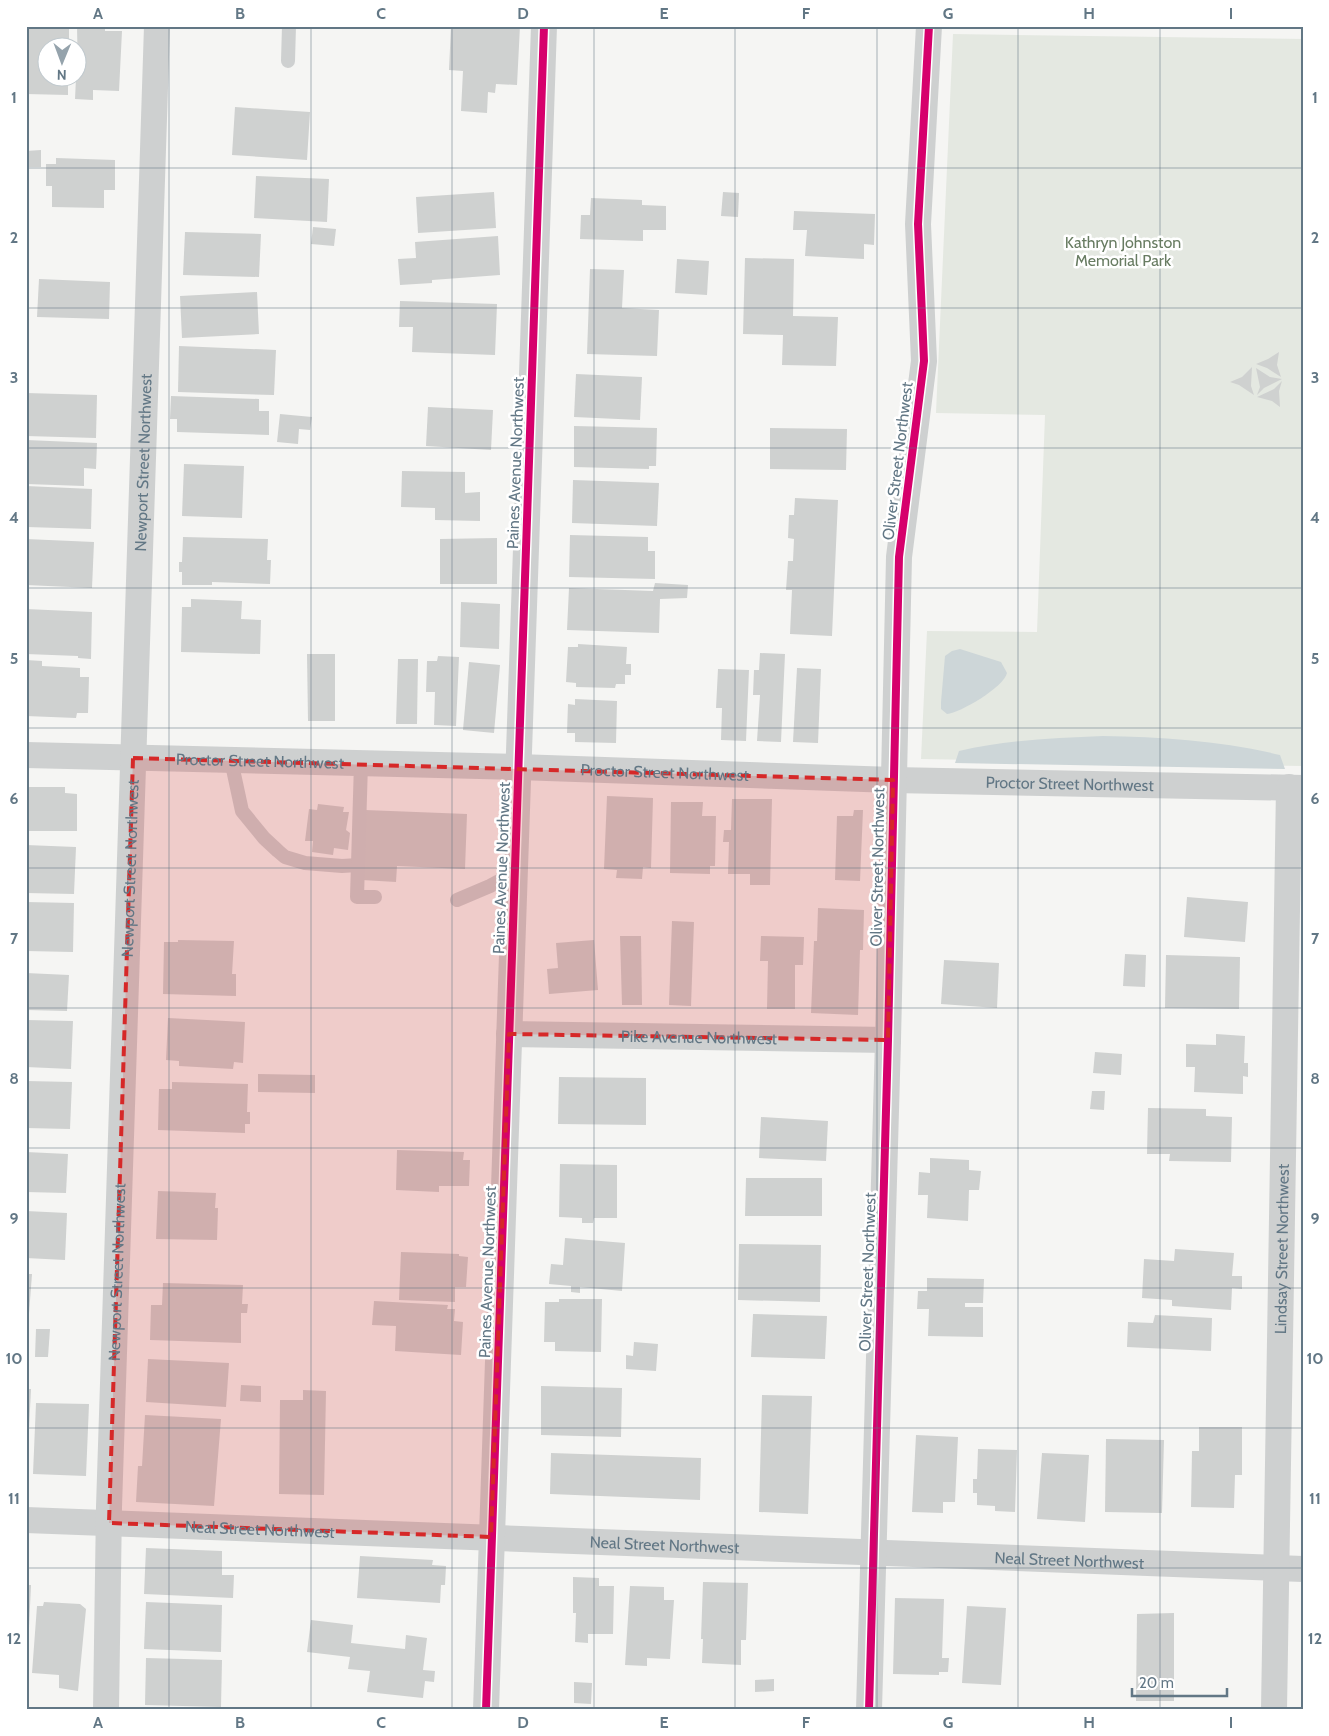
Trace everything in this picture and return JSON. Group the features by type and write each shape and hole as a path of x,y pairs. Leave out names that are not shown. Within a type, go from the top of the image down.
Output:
{"street":[{"name":"Newport Street Northwest","path":"106,1710 109,1523 157,26"},
{"name":"Paines Avenue Northwest","path":"486,1710 544,26"},
{"name":"Oliver Street Northwest","path":"869,1710 888,1040 899,557 924,361 918,224 929,26"},
{"name":"Proctor Street Northwest","path":"26,755 518,767 893,780 1296,788"},
{"name":"Lindsay Street Northwest","path":"1274,1710 1296,788"},
{"name":"Pike Avenue Northwest","path":"509,1034 888,1040"},
{"name":"Neal Street Northwest","path":"26,1520 1303,1569"}],"lane":[{"path":"288,61 289,26"},
{"path":"231,760 242,811 264,838 278,851 285,856 305,863 342,866 358,865"},
{"path":"361,763 357,897 375,898"},
{"path":"457,900 514,873"}],"highlighted area":[{"path":"133,758 893,780 888,1040 509,1034 491,1537 109,1523"}],"green space":[{"name":"Kathryn Johnston Memorial Park","path":"953,34 1303,39 1303,766 921,759 927,631 1037,632 1045,415 936,413"}],"shaded area":[{"path":"960,649 1001,662 1007,673 1004,679 990,692 961,709 947,714 941,709 945,656 952,651"},
{"path":"1103,736 1148,737 1237,746 1280,755 1285,769 955,763 959,751 977,747 1031,740"}],"building":[{"path":"26,26 69,26 69,38 38,38 38,88 68,88 68,95 26,94"},
{"path":"77,26 105,26 105,31 122,31 119,91 93,90 93,100 75,99 76,88 88,88 88,38 77,38"},
{"path":"451,26 520,26 517,85 496,84 495,93 488,92 487,113 461,111 463,71 449,70"},
{"path":"235,107 310,112 307,160 232,155"},
{"path":"41,150 41,167 26,167 26,151"},
{"path":"56,158 115,160 115,190 104,190 104,208 52,207 52,186 46,186 46,164 56,164"},
{"path":"256,176 329,179 327,222 254,218"},
{"path":"494,192 496,228 418,233 416,197"},
{"path":"723,192 739,193 738,217 721,216"},
{"path":"591,198 642,200 642,205 666,206 666,230 643,230 643,241 580,239 581,215 590,215"},
{"path":"794,211 875,214 874,245 864,244 864,259 805,256 807,230 793,230"},
{"path":"313,227 336,229 334,246 311,244"},
{"path":"185,232 261,234 259,277 183,275"},
{"path":"498,236 500,275 432,280 432,283 400,285 398,259 416,258 415,242"},
{"path":"745,258 794,259 793,316 838,317 836,366 782,365 783,335 743,334"},
{"path":"677,259 709,261 707,295 675,293"},
{"path":"590,269 624,270 622,308 659,310 657,356 587,354"},
{"path":"39,279 110,282 109,319 37,317"},
{"path":"257,292 259,334 182,338 180,296"},
{"path":"400,301 497,304 495,355 412,352 413,327 399,327"},
{"path":"179,346 276,350 274,395 178,392"},
{"path":"1279,352 1277,365 1281,377 1267,368 1256,364 1268,359"},
{"path":"1252,367 1251,386 1254,395 1239,385 1230,382 1242,377"},
{"path":"1256,368 1270,377 1282,379 1264,388 1257,395 1260,387"},
{"path":"576,374 642,377 640,420 574,417"},
{"path":"1282,381 1279,391 1280,407 1272,401 1257,397 1274,389"},
{"path":"26,393 97,395 96,438 26,436"},
{"path":"171,396 259,399 259,411 269,411 269,435 177,432 177,419 170,419"},
{"path":"428,407 493,410 491,450 426,446"},
{"path":"280,414 312,417 310,430 299,429 298,444 277,442"},
{"path":"574,426 657,428 656,466 649,466 649,469 574,467"},
{"path":"770,428 847,429 846,470 770,469"},
{"path":"26,440 97,443 96,469 84,468 84,486 26,484"},
{"path":"184,464 244,466 242,518 182,516"},
{"path":"402,471 465,472 465,493 480,492 480,521 435,520 435,508 401,507"},
{"path":"573,480 659,483 657,526 572,523"},
{"path":"26,486 92,489 91,529 27,527"},
{"path":"795,498 838,500 832,636 790,634 792,590 786,590 788,561 793,561 794,539 788,538 789,515 794,515"},
{"path":"570,535 648,537 648,551 655,551 655,579 569,577"},
{"path":"183,537 268,539 267,560 271,560 270,584 212,582 212,585 182,585 182,572 179,572 179,562 182,562"},
{"path":"497,538 497,584 440,584 440,539"},
{"path":"26,539 94,542 92,588 26,585"},
{"path":"655,583 688,585 687,598 660,599 659,633 567,630 569,588 653,591"},
{"path":"191,599 242,601 241,619 261,620 260,654 181,652 182,607 191,607"},
{"path":"461,602 500,604 499,649 460,647"},
{"path":"26,609 92,612 91,659 78,658 78,656 26,654"},
{"path":"578,644 627,647 626,664 631,664 631,675 625,675 625,684 616,684 615,688 576,687 576,683 566,682 568,647 578,647"},
{"path":"760,653 785,654 781,742 757,741 760,695 753,695 754,670 759,670"},
{"path":"307,654 335,654 335,721 308,721"},
{"path":"438,656 459,657 456,726 434,725 435,692 426,692 427,661 437,661"},
{"path":"398,659 418,659 417,724 396,724"},
{"path":"26,660 42,661 42,666 80,668 80,677 89,677 88,713 77,713 76,718 26,716"},
{"path":"469,662 500,665 494,733 463,730"},
{"path":"797,668 821,669 818,743 793,742"},
{"path":"718,669 749,670 746,741 721,740 722,708 716,708"},
{"path":"575,699 617,701 616,743 575,742 575,733 567,733 568,704 575,705"},
{"path":"26,787 65,787 65,793 77,794 77,831 26,831"},
{"path":"607,796 653,798 651,868 643,867 642,879 616,878 617,870 604,869"},
{"path":"732,799 772,799 770,885 750,885 750,874 728,874 729,842 723,842 724,830 731,830"},
{"path":"671,802 703,802 702,816 716,816 715,866 710,866 710,874 670,873"},
{"path":"318,804 344,807 343,812 349,812 346,830 350,833 348,850 334,848 333,855 312,852 313,841 305,841 309,809 317,810"},
{"path":"365,810 467,814 465,869 397,866 396,882 362,880"},
{"path":"854,810 863,810 860,881 835,880 837,816 853,816"},
{"path":"26,845 76,847 74,894 26,893"},
{"path":"1187,897 1248,902 1245,942 1184,937"},
{"path":"26,902 74,903 73,952 26,951"},
{"path":"818,908 864,910 863,950 860,950 858,1015 811,1013 814,941 817,941"},
{"path":"672,921 694,922 691,1006 669,1005"},
{"path":"620,936 641,936 642,1005 622,1005"},
{"path":"761,936 804,937 803,965 795,965 795,1009 767,1009 768,961 760,961"},
{"path":"178,940 234,941 232,974 236,974 236,996 163,994 164,942 178,942"},
{"path":"594,940 598,990 549,994 547,969 558,968 556,943"},
{"path":"1125,954 1146,955 1145,987 1123,986"},
{"path":"1166,955 1240,957 1239,1009 1165,1008"},
{"path":"944,960 999,963 997,1008 941,1004"},
{"path":"26,973 69,975 67,1011 26,1010"},
{"path":"168,1018 245,1022 243,1063 234,1062 233,1069 179,1066 179,1061 166,1060"},
{"path":"26,1020 73,1021 71,1069 26,1067"},
{"path":"1216,1034 1245,1036 1244,1063 1248,1063 1248,1077 1243,1076 1243,1094 1194,1092 1195,1067 1186,1067 1186,1044 1216,1045"},
{"path":"1095,1052 1122,1054 1121,1075 1093,1073"},
{"path":"258,1074 315,1075 315,1093 258,1092"},
{"path":"559,1077 646,1078 646,1125 558,1124"},
{"path":"26,1081 72,1082 70,1129 26,1128"},
{"path":"172,1082 248,1084 247,1112 250,1112 250,1124 245,1124 245,1133 158,1130 159,1089 172,1089"},
{"path":"1092,1091 1105,1091 1104,1110 1090,1109"},
{"path":"1148,1108 1206,1109 1206,1116 1232,1117 1231,1162 1169,1161 1170,1154 1147,1154"},
{"path":"761,1117 828,1121 826,1161 759,1158"},
{"path":"397,1150 464,1152 463,1160 470,1160 469,1186 439,1186 439,1192 396,1190"},
{"path":"26,1152 68,1154 66,1193 26,1192"},
{"path":"930,1158 969,1160 969,1170 981,1171 979,1190 969,1190 968,1221 927,1218 928,1195 918,1195 919,1172 930,1173"},
{"path":"560,1164 617,1165 617,1218 594,1218 593,1223 582,1223 582,1218 559,1217"},
{"path":"746,1178 822,1178 822,1216 745,1216"},
{"path":"158,1191 216,1193 215,1208 218,1208 217,1240 156,1239"},
{"path":"26,1211 67,1213 65,1260 26,1258"},
{"path":"565,1238 625,1243 622,1291 580,1287 580,1293 571,1292 571,1286 549,1284 551,1264 563,1265"},
{"path":"739,1244 821,1245 820,1302 738,1300"},
{"path":"1175,1249 1234,1253 1232,1276 1242,1276 1242,1289 1232,1288 1231,1310 1172,1306 1172,1300 1142,1298 1144,1259 1174,1261"},
{"path":"401,1252 459,1254 459,1256 468,1257 466,1287 455,1287 455,1302 399,1300"},
{"path":"26,1274 32,1274 29,1314 26,1314"},
{"path":"927,1278 984,1279 983,1303 965,1303 965,1307 983,1307 983,1337 928,1336 929,1309 917,1309 918,1291 927,1291"},
{"path":"163,1283 243,1285 242,1304 248,1304 247,1313 241,1313 241,1343 150,1340 151,1305 162,1305"},
{"path":"559,1299 602,1299 601,1352 555,1351 555,1342 544,1342 545,1302 559,1302"},
{"path":"374,1301 448,1305 447,1309 455,1309 454,1321 463,1322 461,1355 395,1351 396,1326 372,1325"},
{"path":"753,1314 827,1316 825,1359 751,1357"},
{"path":"1155,1315 1212,1318 1211,1351 1127,1347 1128,1322 1153,1323"},
{"path":"36,1329 50,1329 48,1357 35,1357"},
{"path":"634,1342 658,1344 656,1371 626,1369 626,1355 633,1356"},
{"path":"148,1359 229,1363 226,1407 146,1402"},
{"path":"241,1385 261,1386 261,1402 240,1401"},
{"path":"541,1386 622,1388 621,1437 541,1435"},
{"path":"26,1389 31,1389 28,1450 26,1450"},
{"path":"303,1390 326,1391 324,1495 279,1494 280,1400 303,1400"},
{"path":"762,1395 812,1396 808,1514 759,1512"},
{"path":"36,1403 89,1404 86,1476 33,1474"},
{"path":"145,1415 221,1419 214,1506 136,1502 138,1466 142,1466"},
{"path":"1199,1427 1242,1427 1242,1475 1235,1475 1234,1508 1191,1507 1192,1451 1199,1451"},
{"path":"916,1435 958,1437 955,1502 943,1502 943,1513 912,1512"},
{"path":"1106,1439 1164,1440 1162,1513 1105,1512"},
{"path":"978,1449 1017,1450 1015,1512 995,1511 995,1506 977,1505 977,1493 973,1493 973,1479 977,1479"},
{"path":"551,1453 701,1458 700,1500 550,1494"},
{"path":"1042,1453 1089,1455 1085,1522 1037,1519"},
{"path":"146,1548 222,1551 222,1575 234,1575 233,1598 144,1594"},
{"path":"360,1556 433,1560 432,1565 446,1566 445,1585 441,1585 440,1603 357,1598"},
{"path":"573,1577 599,1578 599,1586 614,1586 613,1634 588,1634 588,1643 575,1642 576,1613 573,1613"},
{"path":"703,1582 748,1583 746,1640 741,1640 741,1665 702,1663"},
{"path":"26,1585 31,1585 28,1649 26,1649"},
{"path":"630,1586 664,1587 664,1600 674,1600 670,1659 647,1658 647,1666 625,1665"},
{"path":"895,1598 944,1599 942,1658 949,1658 948,1672 939,1672 939,1675 893,1674"},
{"path":"44,1602 80,1604 86,1609 78,1691 59,1688 59,1675 32,1673 37,1606 43,1606"},
{"path":"146,1602 222,1605 221,1652 144,1649"},
{"path":"967,1606 1006,1608 1001,1685 962,1683"},
{"path":"1174,1613 1174,1701 1136,1701 1137,1614"},
{"path":"311,1620 353,1625 351,1643 405,1649 406,1635 427,1638 423,1670 435,1671 434,1682 425,1681 423,1698 367,1692 370,1671 348,1669 350,1657 307,1652"},
{"path":"146,1658 222,1660 221,1707 145,1705"},
{"path":"774,1679 774,1691 755,1692 755,1680"},
{"path":"574,1682 592,1683 591,1704 574,1703"}],"cycle path":[{"path":"486,1710 544,26"},
{"path":"869,1710 888,1040 899,557 924,361 918,224 929,26"}]}
